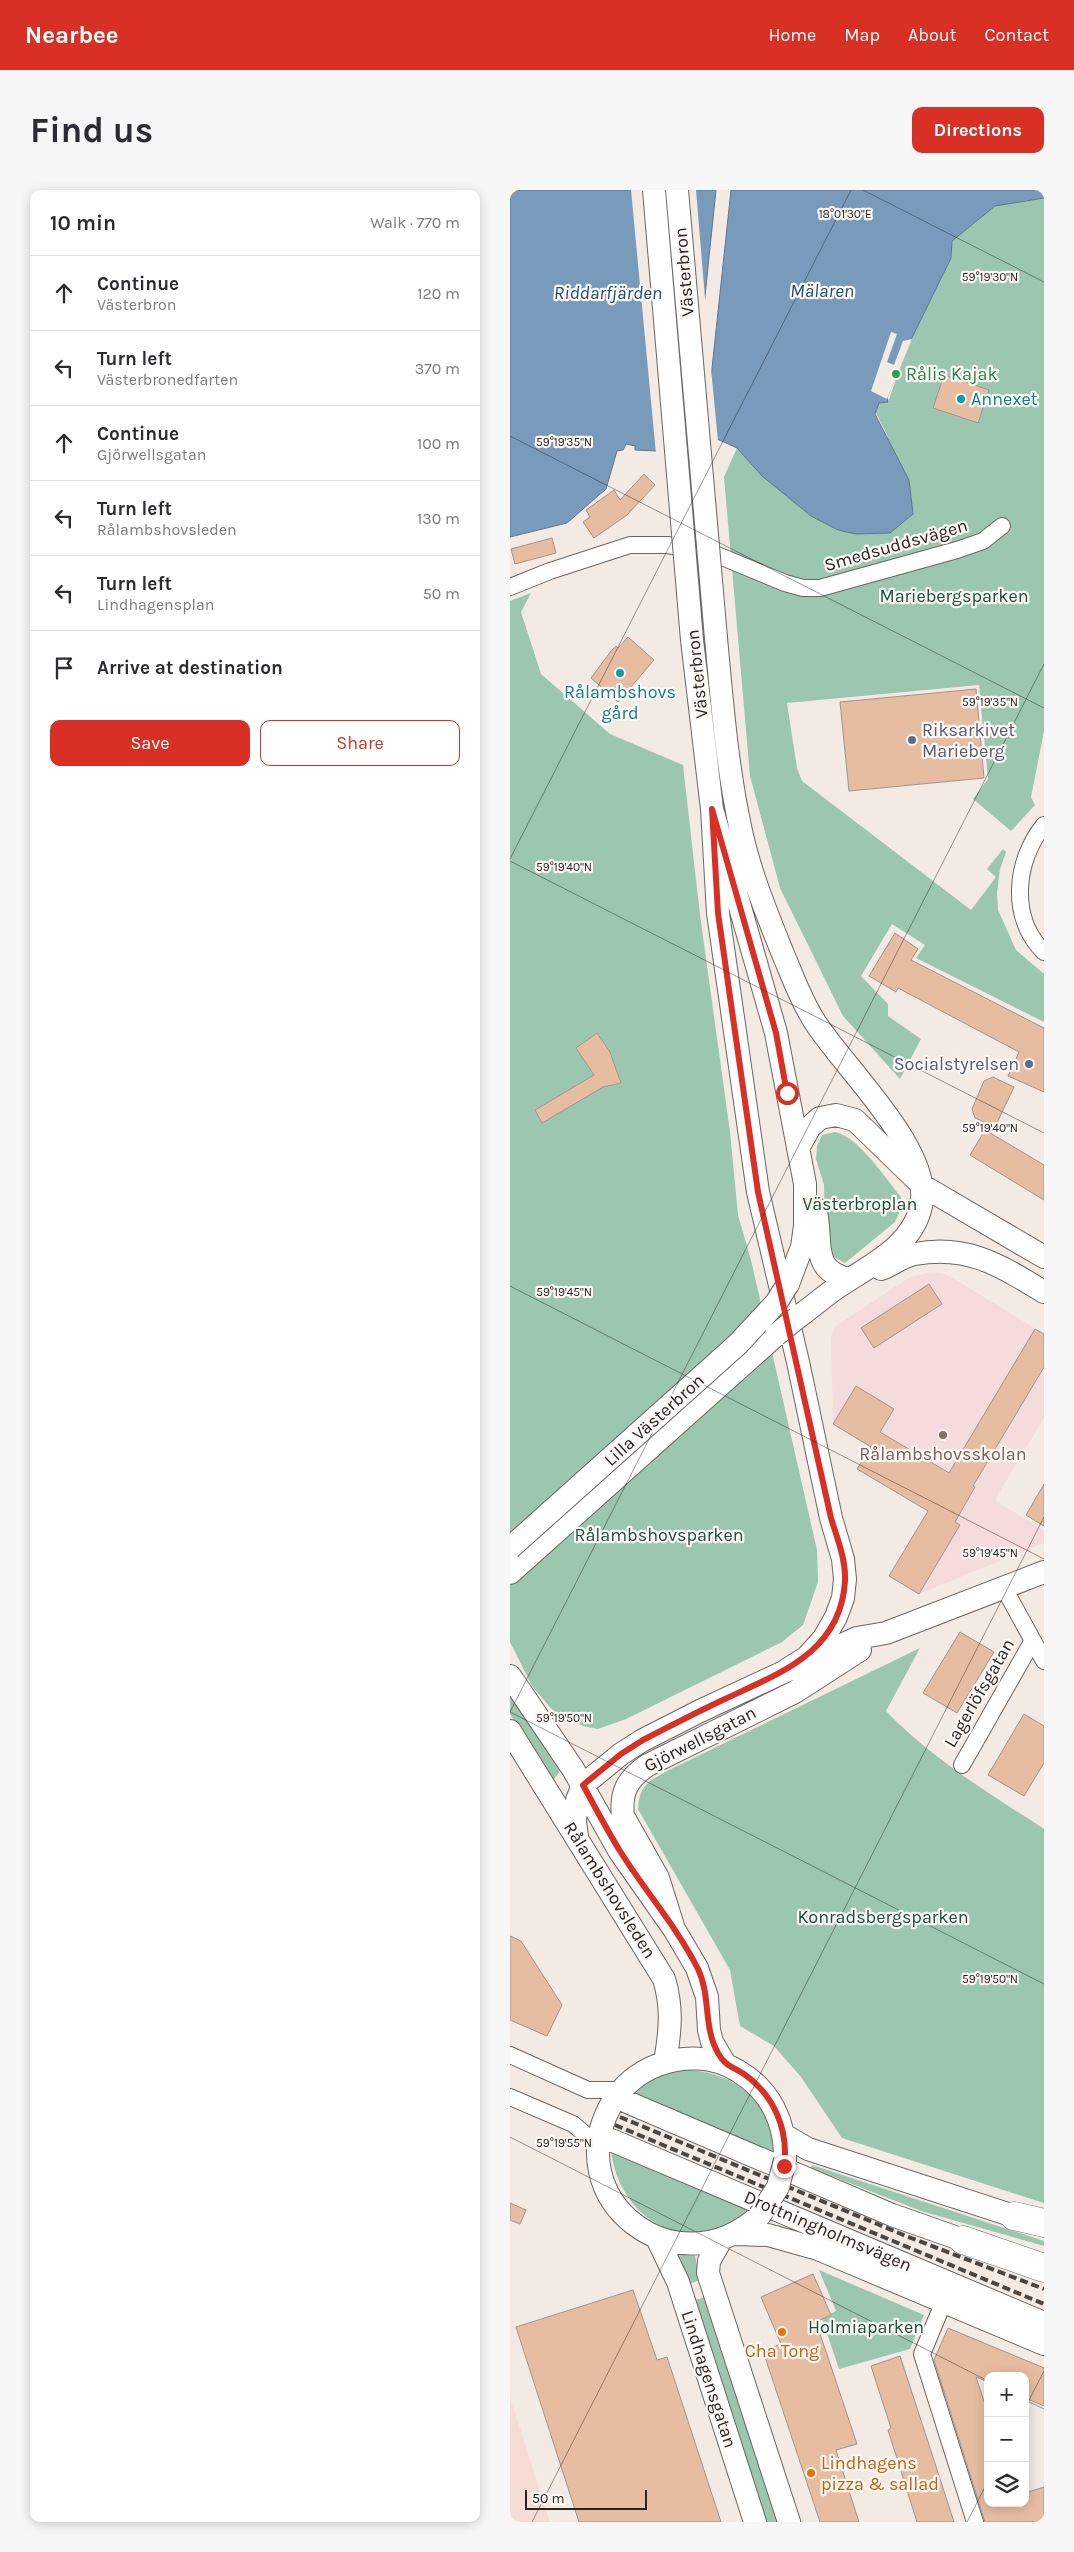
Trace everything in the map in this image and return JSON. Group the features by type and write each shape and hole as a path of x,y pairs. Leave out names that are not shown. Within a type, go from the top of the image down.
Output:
{"highway":[{"path":"1014,2216 1044,2222"},
{"path":"963,2240 1044,2268"}],"main road":[{"name":"Västerbron","path":"654,190 692,640 712,809 776,1033 798,1148"},
{"name":"Västerbron","path":"677,190 716,638 724,718 741,831 761,900 802,1001 816,1024 892,1124 909,1152 923,1186"},
{"path":"712,809 718,913 758,1192 831,1518 843,1559 845,1579 843,1598 836,1617 824,1638 807,1657 785,1671"},
{"path":"1044,1257 923,1186 855,1120 844,1116 820,1118 810,1127 798,1148 805,1184 818,1220 821,1260 827,1270 836,1276 856,1276 882,1269 914,1254 959,1252 978,1256 1002,1266 1044,1292"},
{"name":"Lilla Västerbron","path":"510,1548 738,1344 776,1303 788,1284 802,1247 805,1226 805,1184"},
{"path":"856,1276 896,1247 908,1234 921,1208 923,1186"},
{"name":"Lilla Västerbron","path":"510,1573 750,1356 797,1318 856,1276"},
{"name":"Gjörwellsgatan","path":"583,1785 621,1754 643,1740 785,1671 857,1638 886,1633 1044,1572"},
{"name":"Gjörwellsgatan","path":"674,1929 658,1878 623,1816 623,1794 627,1783 636,1772 711,1732 795,1692 886,1633"},
{"name":"Rålambshovsleden","path":"510,1676 583,1785 620,1852 674,1929 703,1982 712,2042 725,2064"},
{"name":"Rålambshovsleden","path":"510,1731 664,1980 669,1996 671,2016 665,2062"},
{"path":"583,1785 577,1800 575,1821 577,1837 602,1820"},
{"path":"701,2059 725,2064 752,2080 767,2096 778,2115 784,2135 785,2160 778,2187 760,2215 728,2237 695,2245 670,2242 657,2238 631,2222 611,2198 602,2178 605,2143 603,2122 641,2073 665,2062 701,2059"},
{"path":"624,2096 892,2215 963,2240 1044,2257"},
{"path":"784,2135 808,2149 1044,2226"},
{"name":"Drottningholmsvägen","path":"605,2143 1044,2323"},
{"name":"Drottningholmsvägen","path":"728,2237 758,2234 787,2238 944,2301 1044,2344"},
{"name":"Lindhagensgatan","path":"728,2237 709,2261 708,2272 789,2522"},
{"name":"Lindhagensgatan","path":"657,2238 678,2282 755,2522"}],"street":[{"name":"Smedsuddsvägen","path":"510,587 550,571 630,545 666,545 710,552 785,583 803,588 820,588 957,550 983,540 1002,526"},
{"path":"1044,825 1031,844 1019,888 1022,910 1028,930 1044,952"},
{"name":"Lagerlöfsgatan","path":"1004,1588 1044,1661"},
{"name":"Lagerlöfsgatan","path":"962,1765 1032,1642"},
{"path":"510,2055 588,2090 624,2096"},
{"name":"Drottningholmsvägen","path":"510,2097 573,2124 605,2143"},
{"path":"944,2301 922,2354 975,2522"}],"shaded area":[{"name":"Rålambshovsskolan","path":"933,1272 945,1274 958,1281 1044,1334 1044,1418 996,1498 997,1502 1044,1530 1044,1543 919,1594 889,1576 928,1511 857,1469 871,1447 833,1424 831,1337 836,1326 910,1277"},
{"path":"510,2397 550,2522 510,2522"}],"green space":[{"name":"Mariebergsparken","path":"1044,198 1044,731 1031,797 1035,805 1011,831 973,799 988,779 979,685 787,703 797,768 802,781 971,910 996,877 987,869 1003,849 1006,852 1000,869 997,893 998,910 1016,950 1044,974 1044,1022 916,958 925,945 892,924 861,976 888,1004 888,1016 921,1039 900,1079 843,1016 780,888 750,776 724,477 737,448 760,472 796,504 838,530 888,437 875,411 879,403 888,402 907,348 951,258 952,241 995,206"},
{"name":"Rålambshovsparken","path":"531,593 521,612 541,674 610,734 683,765 700,915 730,1132 738,1215 751,1260 817,1550 818,1582 803,1625 782,1642 626,1719 598,1729 583,1726 555,1713 532,1686 510,1642 510,601"},
{"name":"Västerbroplan","path":"835,1132 844,1135 862,1150 901,1197 903,1204 895,1222 845,1263 829,1254 825,1223 824,1185 816,1159 817,1146 822,1135"},
{"name":"Konradsbergsparken","path":"920,1648 886,1711 922,1745 942,1760 1044,1829 1044,2203 842,2138 801,2077 774,2046 740,2026 730,1970 638,1809 641,1794 646,1785 667,1771"},
{"path":"510,1691 560,1771 552,1782 510,1714"},
{"path":"690,2070 723,2077 749,2094 759,2105 766,2119 771,2134 773,2152 635,2094 653,2080 675,2072"},
{"path":"611,2151 749,2209 727,2224 705,2232 683,2232 662,2226 644,2214 628,2198 617,2176"},
{"path":"812,2165 1044,2241 1044,2246 921,2211 811,2168"},
{"path":"676,2255 695,2256 700,2280 686,2285"},
{"name":"Holmiaparken","path":"819,2270 924,2315 910,2349 839,2369 822,2318 836,2311"},
{"path":"705,2297 779,2522 764,2522 692,2301"}],"water":[{"name":"Riddarfjärden","path":"510,190 716,190 690,441 656,451 635,450 635,446 626,444 623,450 617,451 606,489 567,523 510,537"},
{"name":"Mälaren","path":"731,190 1044,190 1044,198 995,206 952,241 951,258 907,348 887,398 888,402 879,403 875,414 909,480 913,514 890,533 856,534 838,530 811,516 762,476 737,448 717,439 704,443"}],"pier":[{"path":"631,190 696,190 706,310 692,442 656,454"},
{"path":"891,332 897,334 887,362 894,365 903,341 912,339 887,399 871,391"},
{"path":"710,358 718,441 708,445 701,443"}],"building":[{"name":"Annexet","path":"944,375 989,390 978,423 933,408"},
{"path":"644,474 655,485 627,515 594,538 583,522 590,517 586,510 614,490 620,500"},
{"path":"552,538 556,553 515,564 511,549"},
{"name":"Rålambshovs gård","path":"628,637 654,660 618,702 591,678 611,651 616,646 618,648"},
{"name":"Riksarkivet Marieberg","path":"976,689 984,778 849,791 840,702"},
{"name":"Socialstyrelsen","path":"895,933 918,949 911,960 1044,1028 1044,1092 1008,1076 1019,1052 898,988 896,992 869,976"},
{"path":"597,1033 610,1052 621,1083 603,1087 542,1123 535,1110 594,1075 576,1048"},
{"path":"993,1077 1014,1087 995,1127 975,1118 972,1109 984,1081"},
{"path":"985,1130 1044,1165 1044,1200 970,1155"},
{"path":"929,1284 942,1304 874,1348 861,1328"},
{"path":"1035,1329 1044,1334 1044,1367 973,1486 975,1487 955,1522 960,1525 919,1594 889,1576 928,1511 857,1469 871,1447 833,1424 856,1386 894,1409 880,1432 949,1473"},
{"path":"1044,1484 1044,1526 1026,1515"},
{"path":"960,1632 994,1652 957,1713 923,1693"},
{"path":"1024,1714 1044,1726 1044,1763 1024,1796 988,1775"},
{"path":"510,1936 521,1941 562,2005 547,2036 510,2020"},
{"path":"510,2203 526,2210 520,2224 510,2220"},
{"path":"813,2274 831,2315 816,2322 857,2444 836,2450 859,2522 820,2522 763,2351 781,2344 761,2297"},
{"path":"633,2290 657,2360 667,2357 721,2522 579,2522 516,2327"},
{"path":"948,2328 1044,2368 1044,2406 1029,2400 1029,2372 984,2372 984,2380 976,2377 984,2401 984,2507 1029,2507 1029,2492 1044,2487 1044,2522 985,2522 934,2360"},
{"path":"900,2356 954,2522 917,2522 888,2430 891,2428 871,2366"}],"railway":[{"path":"620,2117 906,2236 1044,2289"},
{"path":"615,2125 1044,2304"}],"place":[{"name":"Rålis Kajak","path":"896,374"},
{"name":"Annexet","path":"961,399"},
{"name":"Rålambshovs gård","path":"620,673"},
{"name":"Riksarkivet Marieberg","path":"912,740"},
{"name":"Socialstyrelsen","path":"1029,1064"},
{"name":"Rålambshovsskolan","path":"943,1435"},
{"name":"Cha Tong","path":"782,2332"},
{"name":"Lindhagens pizza & sallad","path":"811,2473"}],"route":[{"path":"784,2166 784,2135 773,2105 752,2080 725,2064 718,2054 709,2030 707,1997 697,1968 674,1929 620,1852 583,1785 602,1768 643,1740 785,1671 807,1657 824,1638 840,1608 843,1598 845,1579 843,1559 831,1518 798,1362 758,1192 718,913 712,809 753,947 776,1033 787,1093"}]}
